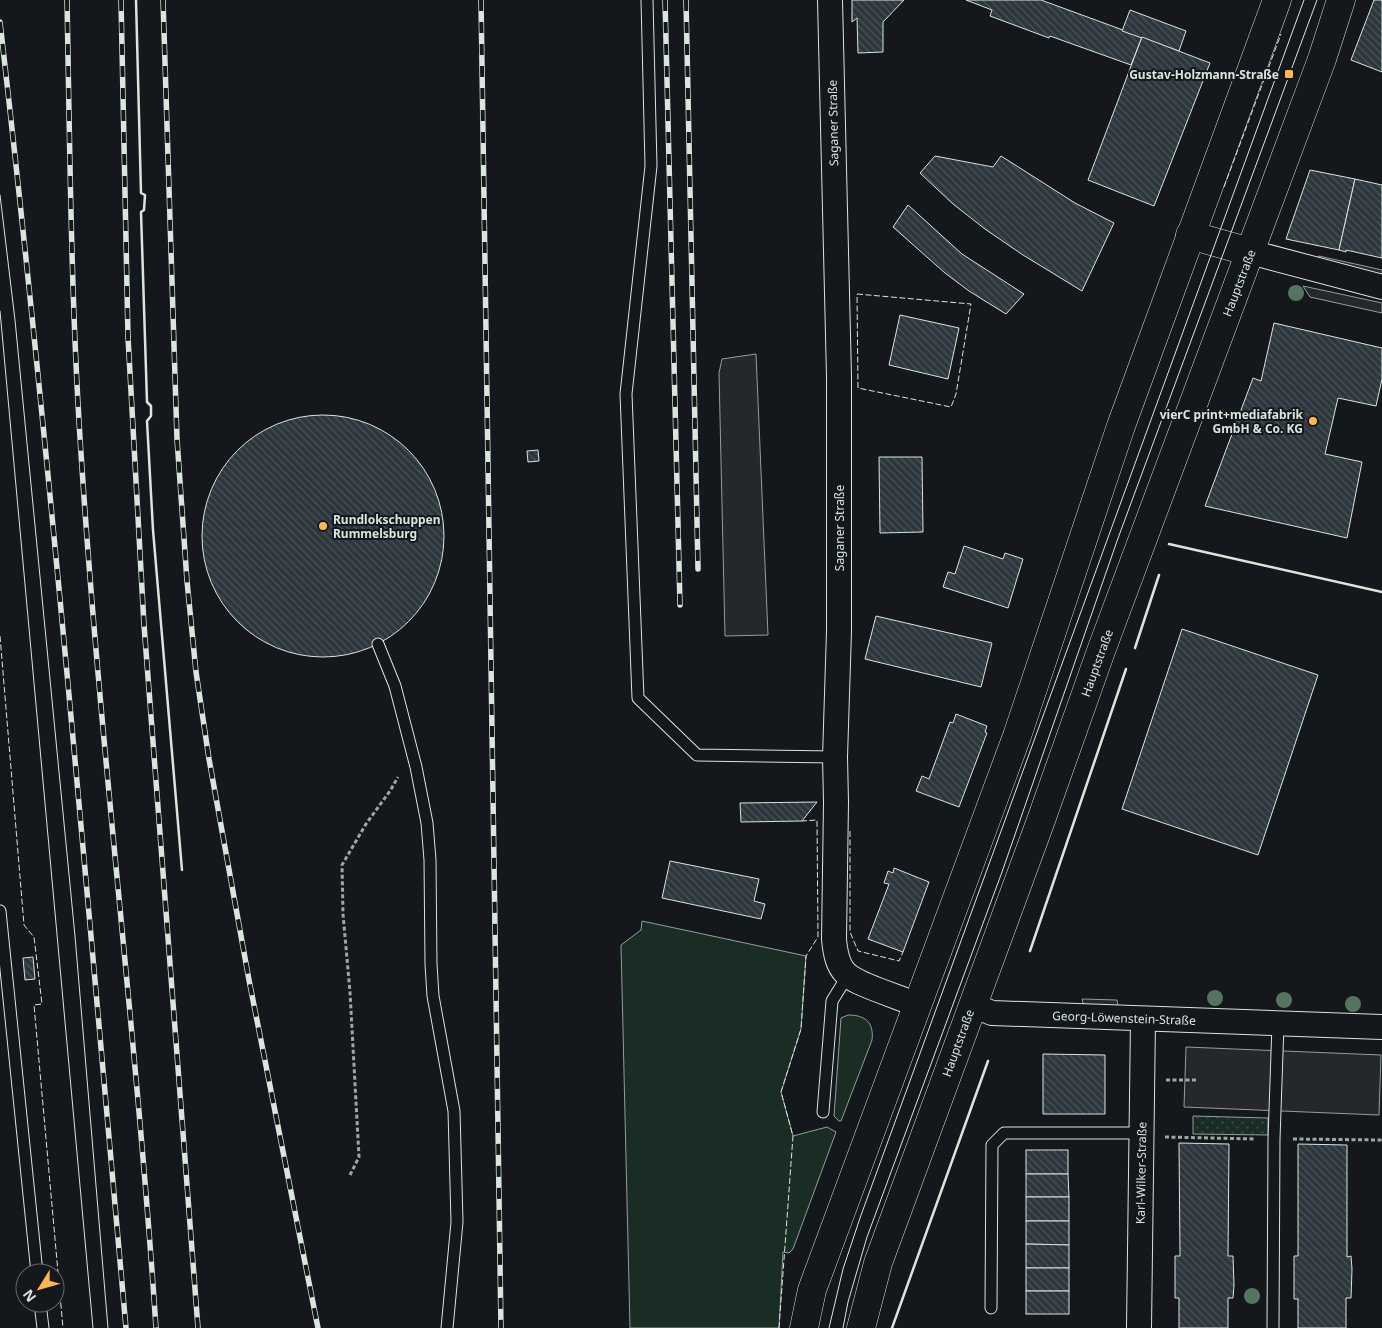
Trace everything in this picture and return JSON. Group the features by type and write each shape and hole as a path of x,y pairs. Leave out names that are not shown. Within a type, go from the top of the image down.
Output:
{"main road":[{"path":"804,1328 812,1290 1017,736 1121,426 1276,0"},
{"name":"Hauptstraße","path":"862,1328 878,1263 1040,823 1101,651 1342,0"},
{"path":"1190,235 1250,252"}],"street":[{"name":"Saganer Straße","path":"830,0 839,377 839,631 835,757 835,954 840,967 852,980 918,1005"},
{"path":"1250,252 1382,287"},
{"name":"Georg-Löwenstein-Straße","path":"972,1005 992,1014 1382,1027"},
{"name":"Karl-Wilker-Straße","path":"1139,1328 1143,1019"}],"lane":[{"path":"648,0 651,166 626,394 638,698 697,755 835,757"},
{"path":"378,644 395,686 416,767 427,823 430,860 433,996 454,1111 457,1222 447,1328"},
{"path":"0,911 36,1263"},
{"path":"823,1112 832,1001 848,975"},
{"path":"1273,1328 1275,1111 1278,1024"},
{"path":"991,1308 992,1144 1004,1133 1142,1133"},
{"path":"41,1313 43,1328"}],"path":[{"path":"350,1175 359,1157 350,992 343,914 342,865 366,824 398,777 410,743"},
{"path":"1142,1080 1198,1080"}],"green space":[{"path":"642,921 806,956 801,1029 781,1092 793,1136 827,1127 836,1132 793,1249 789,1253 783,1252 779,1328 630,1328 621,945 641,930"},
{"path":"848,1015 864,1018 868,1021 872,1029 872,1040 841,1121 839,1121 834,1116 841,1018"},
{"path":"1193,1116 1268,1118 1268,1135 1193,1134"}],"shaded area":[{"path":"1319,256 1382,270 1382,279 1309,263"},
{"path":"1303,286 1382,303 1382,313 1310,297"},
{"path":"756,354 768,635 725,636 719,373 722,359"},
{"path":"1082,999 1117,1000 1118,1006 1084,1007"},
{"path":"1186,1047 1381,1055 1379,1115 1184,1107"}],"building":[{"path":"852,0 904,0 883,22 883,52 858,53 857,18 852,22"},
{"path":"966,0 1041,0 1142,37 1131,65 990,16 992,10"},
{"path":"1374,0 1382,0 1382,72 1351,60"},
{"path":"1130,10 1186,31 1179,51 1122,31"},
{"path":"1142,37 1210,63 1154,206 1088,180"},
{"path":"935,156 993,167 1001,156 1075,203 1114,223 1082,291 1023,255 953,204 920,173"},
{"path":"1310,170 1355,179 1339,250 1286,239"},
{"path":"1355,179 1382,185 1382,258 1339,250"},
{"path":"908,205 962,254 1024,294 1006,314 969,291 945,273 893,227"},
{"path":"900,315 959,328 948,379 889,365"},
{"path":"1274,323 1382,348 1382,379 1376,406 1338,398 1325,454 1362,462 1347,538 1205,506 1253,378 1261,381"},
{"name":"Rundlokschuppen Rummelsburg","path":"323,415 347,418 380,430 400,443 416,459 429,479 438,501 444,536 441,560 429,593 416,613 400,629 380,642 358,651 323,657 299,654 266,642 246,629 230,613 217,593 208,571 202,536 205,512 217,479 230,459 246,443 266,430 288,421"},
{"path":"538,450 539,461 528,462 527,451"},
{"path":"879,457 922,457 923,532 880,533"},
{"path":"964,546 1003,559 1005,553 1023,559 1008,608 943,587 948,572 955,574"},
{"path":"876,616 992,643 981,687 865,659"},
{"path":"1182,629 1318,675 1258,855 1122,809"},
{"path":"956,714 987,726 985,732 987,733 959,807 916,791 922,776 929,779 950,722 953,723"},
{"path":"817,802 802,821 741,822 740,803"},
{"path":"670,861 759,879 754,901 765,904 761,919 662,898"},
{"path":"894,868 929,882 903,952 868,939 889,884 884,883 888,871 893,873"},
{"path":"33,957 35,979 25,980 23,958"},
{"path":"1043,1054 1105,1055 1105,1114 1043,1114"},
{"path":"1179,1143 1229,1144 1228,1256 1233,1256 1234,1285 1233,1298 1228,1298 1228,1328 1179,1328 1179,1298 1175,1298 1175,1256 1180,1256"},
{"path":"1298,1144 1347,1145 1347,1257 1351,1256 1352,1269 1351,1298 1346,1298 1346,1328 1298,1328 1298,1299 1294,1299 1294,1256 1298,1256"},
{"path":"1026,1150 1068,1150 1068,1174 1026,1174"},
{"path":"1026,1174 1068,1174 1069,1197 1026,1197"},
{"path":"1026,1197 1069,1197 1069,1221 1026,1221"},
{"path":"1026,1221 1069,1221 1069,1245 1026,1244"},
{"path":"1026,1244 1069,1245 1069,1268 1026,1268"},
{"path":"1026,1268 1069,1268 1069,1291 1026,1291"},
{"path":"1026,1291 1069,1291 1069,1314 1026,1314"}],"tram line":[{"path":"829,1328 843,1269 860,1218 1304,0"},
{"path":"843,1328 848,1302 867,1237 1002,872 1117,541 1317,0"},
{"path":"0,195 15,320 75,936 108,1328"},
{"path":"0,311 93,1328"}],"railway":[{"path":"67,0 73,292 78,410 99,683 139,1113 156,1328"},
{"path":"121,0 128,337 144,625 198,1328"},
{"path":"163,0 177,439 187,581 196,672 209,759 249,980 318,1328"},
{"path":"481,0 501,1328"},
{"path":"665,0 680,605"},
{"path":"686,0 698,569"},
{"path":"0,22 52,511 126,1328"}],"fence":[{"path":"1224,187 1281,34"},
{"path":"857,294 971,304 956,394 951,407 858,388 857,294"},
{"path":"0,636 24,925 34,937 42,1004 34,1005 63,1328"},
{"path":"779,1328 793,1136 781,1092 801,1029 806,956 818,937 817,820 802,821"},
{"path":"850,831 850,932 858,951 899,961 903,952"}],"wall":[{"path":"136,0 141,193 145,195 144,210 141,212 147,402 151,406 151,416 147,421 153,530 182,870"},
{"path":"1169,544 1382,592"},
{"path":"1135,648 1159,575"},
{"path":"1030,951 1126,669"},
{"path":"892,1328 988,1061"}],"place":[{"name":"Gustav-Holzmann-Straße","path":"1289,74"},
{"name":"vierC print+mediafabrik GmbH & Co. KG","path":"1313,421"},
{"name":"Rundlokschuppen Rummelsburg","path":"323,526"}]}
